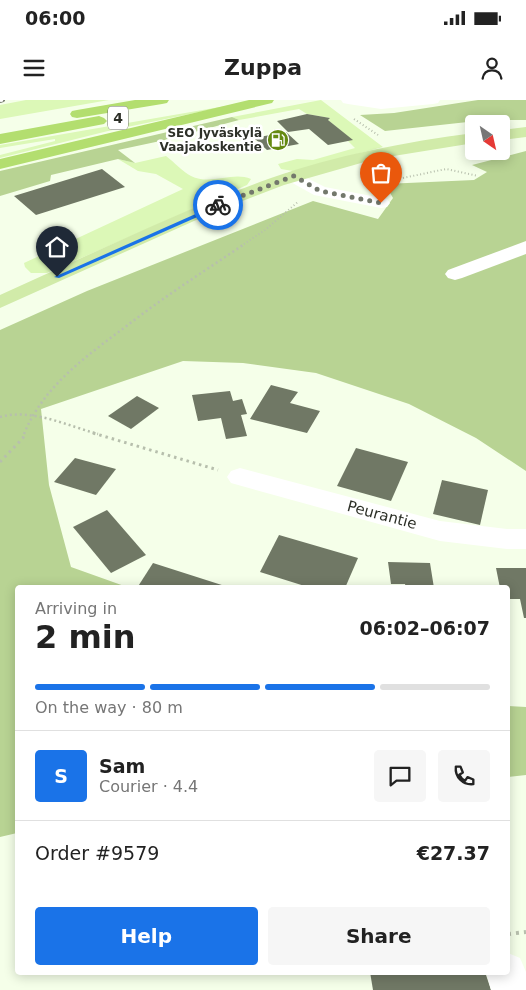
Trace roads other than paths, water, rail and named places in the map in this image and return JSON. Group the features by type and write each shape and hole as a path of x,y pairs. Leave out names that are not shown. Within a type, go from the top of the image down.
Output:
{"highway":[{"name":"4","path":"0,128 162,100"},
{"name":"4","path":"0,139 236,100"},
{"path":"0,164 267,100"}],"main road":[{"path":"510,134 526,132"},
{"path":"0,302 197,214 294,176 363,157 465,140"}],"street":[{"path":"348,100 381,105 433,100"},
{"path":"294,176 327,192 381,203"},
{"path":"455,274 526,247"},
{"name":"Peurantie","path":"240,476 440,531 507,539 526,539"},
{"path":"507,975 511,990"}],"place":[{"name":"SEO Jyväskylä Vaajakoskentie","path":"278,140"}]}
